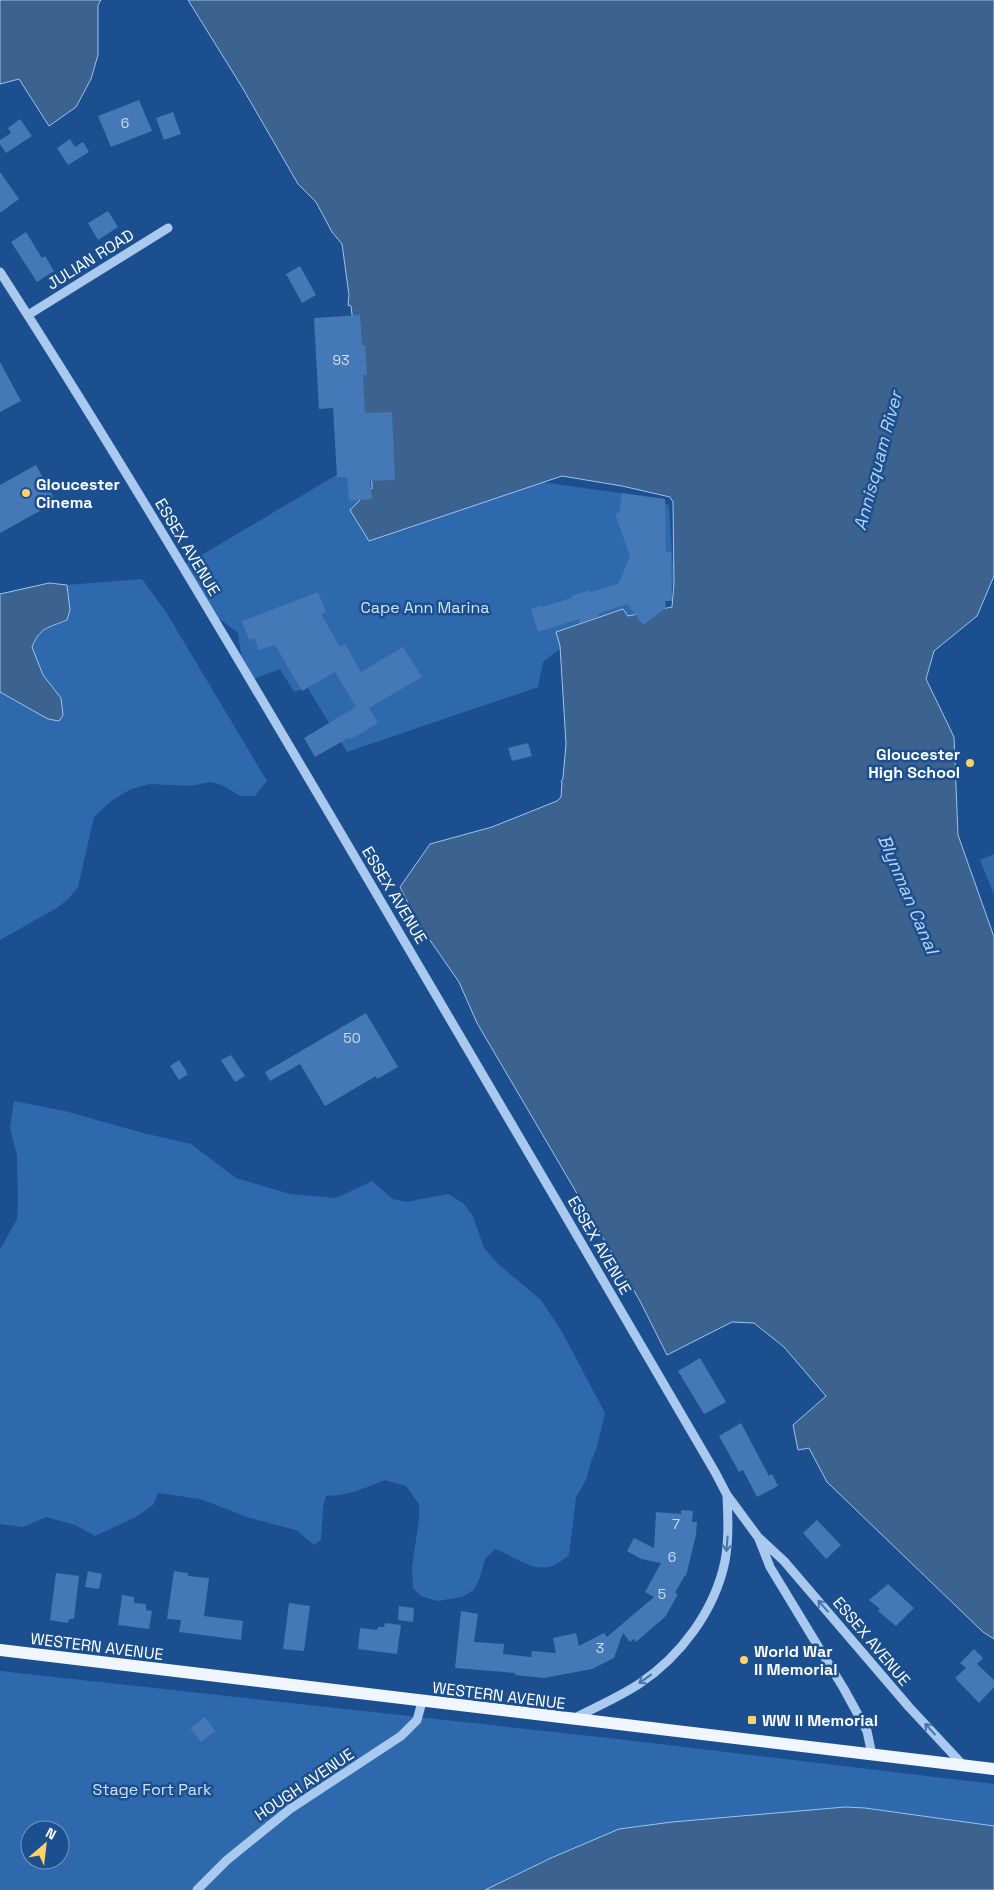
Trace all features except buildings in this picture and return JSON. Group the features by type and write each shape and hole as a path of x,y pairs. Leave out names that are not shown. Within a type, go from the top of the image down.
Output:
{"main road":[{"name":"WESTERN AVENUE","path":"0,1650 572,1720 994,1769"}],"street":[{"name":"JULIAN ROAD","path":"28,315 168,228"},
{"name":"ESSEX AVENUE","path":"0,272 74,387 262,700 501,1105 727,1495 758,1537 784,1561 909,1707 963,1765"},
{"path":"572,1720 633,1687 657,1670 681,1647 698,1624 714,1595 725,1560 728,1517 727,1495"},
{"name":"ESSEX AVENUE","path":"758,1537 770,1567 844,1689 867,1731 872,1755"},
{"name":"HOUGH AVENUE","path":"198,1890 227,1860 290,1809 401,1736 417,1720 422,1702"}],"green space":[{"name":"Cape Ann Marina","path":"365,458 361,494 488,475 621,493 669,505 674,583 649,631 579,634 543,662 538,687 347,752 307,687 294,692 280,669 251,680 242,662 238,633 204,607 183,566"},
{"path":"142,579 166,612 267,781 255,796 240,796 222,785 211,782 190,786 150,784 131,789 111,801 94,817 78,887 69,898 57,908 0,940 0,692 48,719 61,699 43,675 32,647 38,635 50,627 67,620 70,610 67,585"},
{"path":"994,854 994,895 980,860"},
{"path":"14,1101 65,1111 143,1133 191,1144 236,1178 290,1194 336,1198 372,1181 393,1199 406,1202 448,1194 463,1203 473,1216 484,1248 498,1264 541,1300 561,1330 605,1413 597,1447 586,1480 576,1497 569,1555 559,1563 545,1568 530,1565 495,1549 485,1559 474,1590 462,1597 437,1601 421,1596 413,1588 412,1567 419,1519 419,1504 406,1486 385,1480 357,1491 326,1496 323,1507 321,1540 314,1545 296,1530 250,1518 200,1499 158,1493 153,1505 136,1517 95,1536 75,1525 46,1517 23,1527 0,1524 0,1250 17,1219 17,1156 10,1128"},
{"name":"Stage Fort Park","path":"0,1671 609,1738 994,1784 994,1826 865,1808 782,1813 575,1849 551,1858 485,1890 0,1890"}],"water":[{"path":"0,0 101,0 98,5 98,55 91,79 76,107 49,126 19,79 0,84"},
{"path":"188,0 994,0 994,576 977,616 934,651 926,679 954,737 958,835 994,937 994,1639 983,1632 827,1482 809,1448 798,1450 793,1425 826,1396 784,1347 754,1323 732,1322 667,1355 640,1301 477,1023 459,982 418,923 400,887 430,844 492,827 557,801 561,797 566,744 560,646 556,632 623,609 628,616 672,607 674,583 673,502 670,497 622,486 562,476 369,541 350,510 372,488 372,485 351,306 348,305 349,295 342,244 332,232 316,202 298,184 242,87"},
{"path":"49,583 67,585 70,610 67,620 50,627 38,635 32,647 43,675 61,698 63,715 59,721 48,719 0,692 0,594"},
{"path":"845,1807 865,1808 994,1826 994,1890 485,1890 551,1858 619,1829 672,1822"}],"place":[{"name":"Gloucester Cinema","path":"26,493"},
{"name":"Gloucester High School","path":"970,763"},
{"name":"World War II Memorial","path":"744,1660"},
{"name":"WW II Memorial","path":"752,1720"}],"water label":[{"name":"Annisquam River","path":"878,461"},
{"name":"Blynman Canal","path":"908,894"}]}
